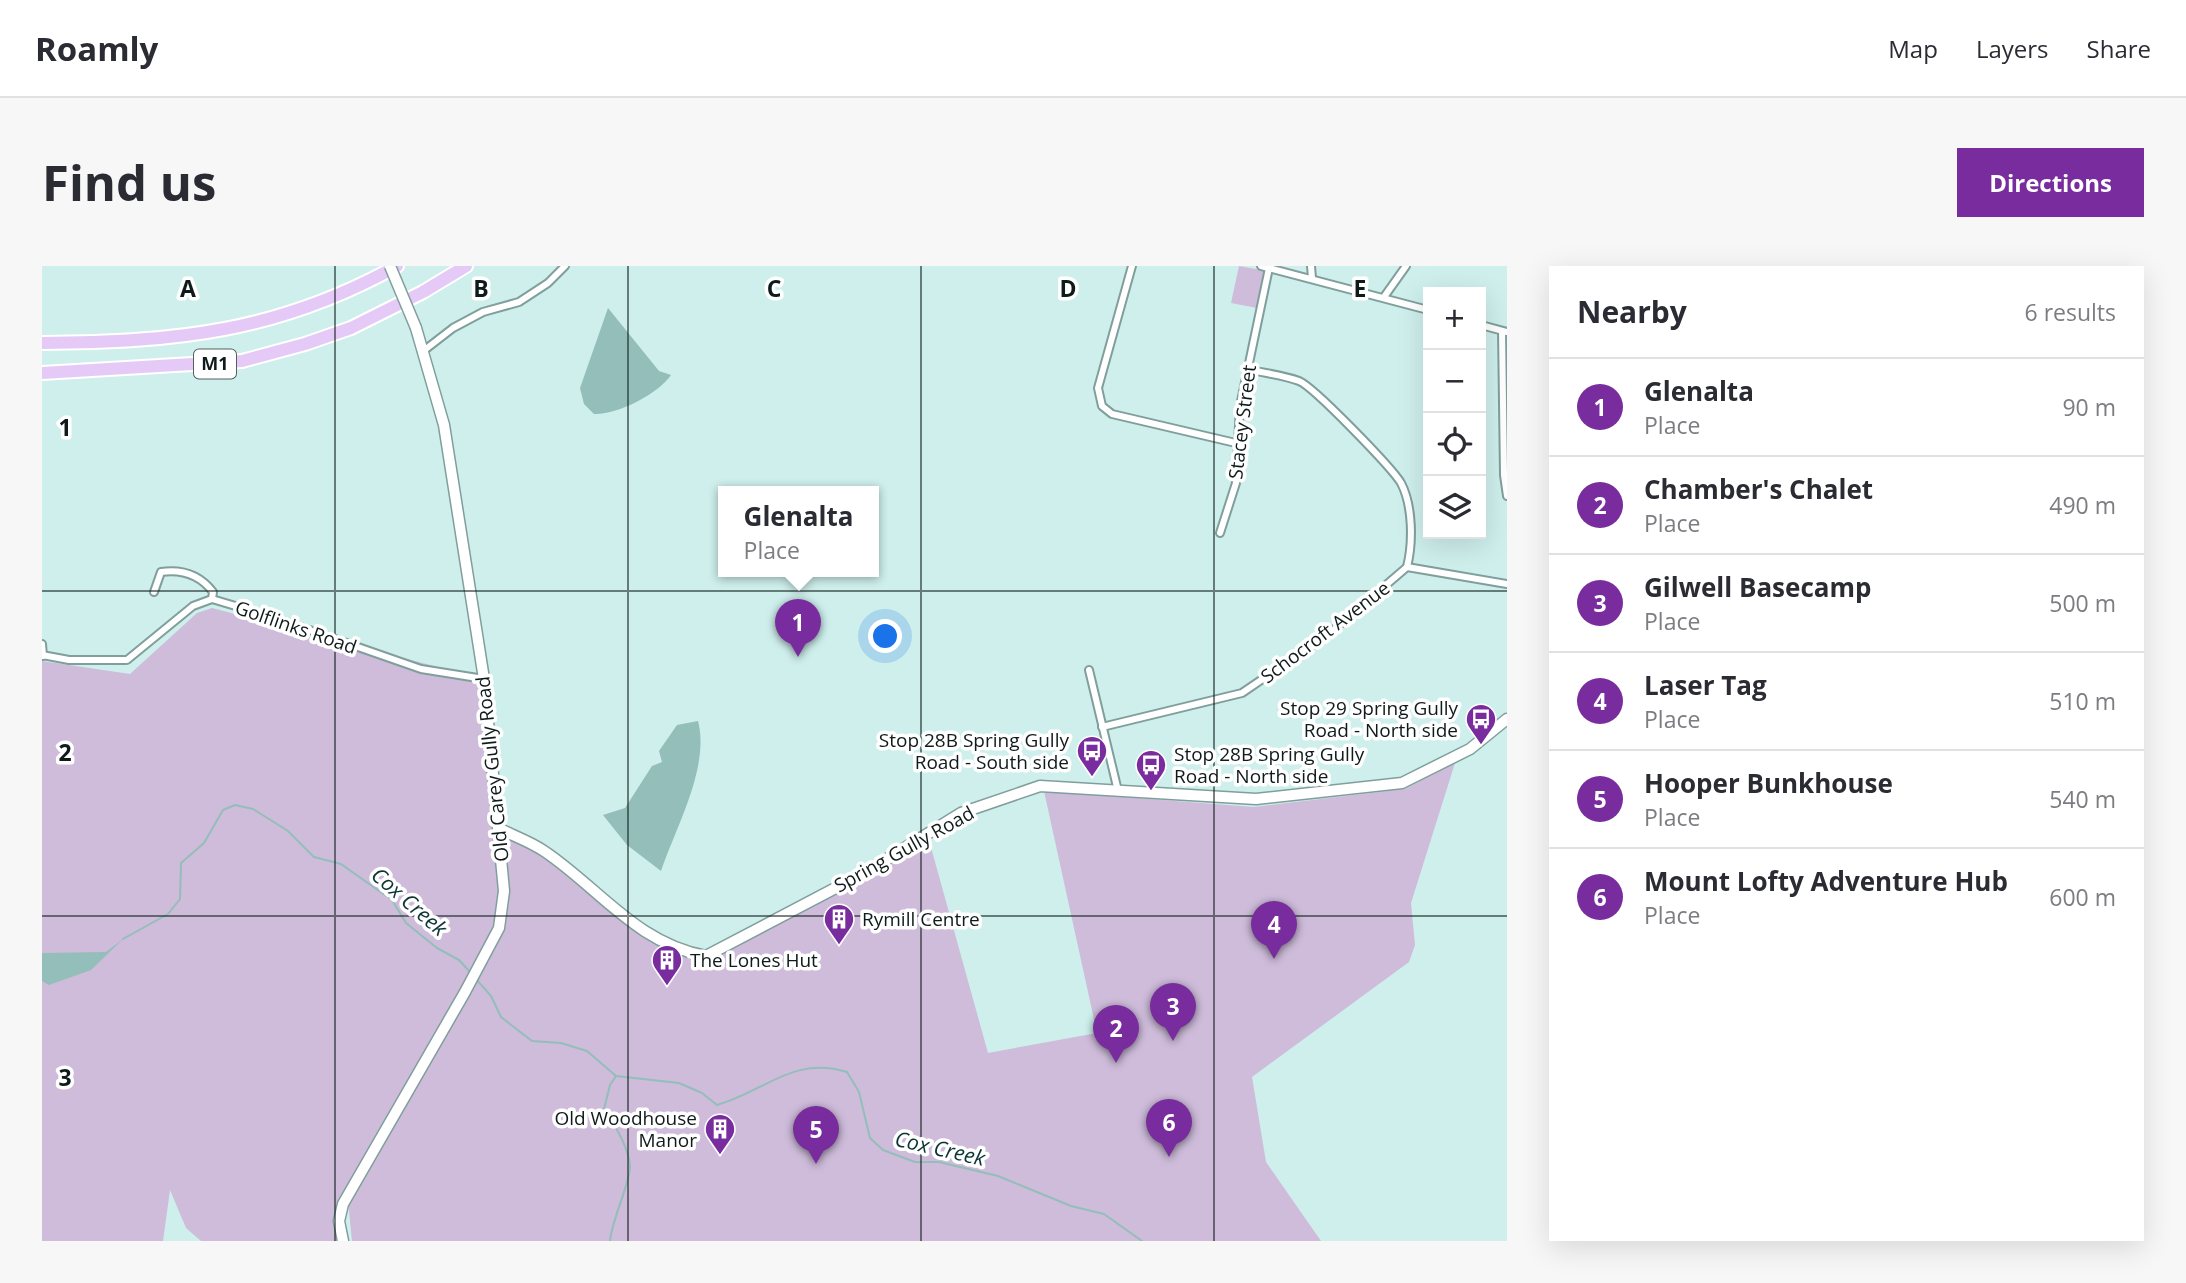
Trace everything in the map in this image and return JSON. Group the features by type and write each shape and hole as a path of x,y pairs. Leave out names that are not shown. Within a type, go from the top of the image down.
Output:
{"highway":[{"name":"M1","path":"42,343 153,339 253,325 328,301 397,266"},
{"name":"M1","path":"42,373 229,363 255,358 351,328 423,292 466,266"}],"main road":[{"name":"Old Carey Gully Road","path":"343,1241 339,1221 343,1204 499,928 504,891 484,679 444,425 416,328 390,266"},
{"name":"Spring Gully Road","path":"500,829 543,850 617,913 652,937 706,956 866,872 961,813 1040,786 1256,799 1402,783 1470,749 1507,719"}],"street":[{"path":"422,352 453,328 473,317 519,302 548,282 565,266"},
{"path":"1132,266 1098,388 1102,406 1112,414 1240,444"},
{"path":"1261,266 1423,309"},
{"path":"1311,266 1312,278"},
{"path":"1384,297 1406,266"},
{"name":"Stacey Street","path":"1220,533 1236,483 1240,406 1269,268"},
{"path":"1486,327 1504,332 1504,475 1507,496"},
{"path":"1247,369 1300,382 1319,397 1400,482 1406,498 1410,527 1411,550 1407,567"},
{"name":"Schocroft Avenue","path":"1102,727 1242,693 1330,633 1407,567 1507,584"},
{"path":"154,592 161,572 173,570 191,574 208,586 213,592 212,600"},
{"name":"Golflinks Road","path":"42,656 69,660 127,660 193,606 212,600 270,616 421,669 484,679"},
{"path":"42,644 42,656"},
{"path":"1089,670 1118,791"}],"shaded area":[{"path":"1239,266 1267,271 1257,308 1231,303"},
{"path":"212,608 484,679 500,829 543,850 652,937 706,956 927,833 988,1053 1097,1033 1044,791 1254,807 1405,789 1455,763 1411,903 1415,945 1409,962 1252,1077 1266,1162 1321,1241 352,1241 348,1201 343,1204 343,1241 201,1241 186,1228 170,1190 163,1241 42,1241 42,661 130,674 197,613"}],"water":[{"path":"608,308 659,371 671,375 657,389 636,402 614,411 594,414 584,404 580,388"},
{"path":"698,721 700,739 696,777 661,871 627,845 603,815 625,808 652,766 662,762 659,751 677,725"},
{"path":"123,939 91,970 49,985 42,981 42,953 106,952"}],"waterway":[{"name":"Cox Creek","path":"123,939 168,914 180,899 181,863 204,843 223,810 235,805 253,809 288,831 314,857 341,864 392,900 406,923 437,948 459,960 470,972"},
{"name":"Cox Creek","path":"476,979 491,996 501,1017 532,1041 561,1043 587,1051 616,1076 679,1083 702,1093 717,1105 795,1072 811,1068 847,1072 859,1092 870,1138 883,1150 915,1162 939,1162 998,1176 1071,1206 1104,1214 1142,1241"},
{"path":"610,1241 630,1172 624,1143 604,1109 610,1085 616,1076"}],"place":[{"name":"Glenalta","path":"798,657"},
{"name":"Stop 29 Spring Gully Road - North side","path":"1481,746"},
{"name":"Stop 28B Spring Gully Road - South side","path":"1092,778"},
{"name":"Stop 28B Spring Gully Road - North side","path":"1151,792"},
{"name":"Rymill Centre","path":"839,946"},
{"name":"Laser Tag","path":"1274,959"},
{"name":"The Lones Hut","path":"667,987"},
{"name":"Gilwell Basecamp","path":"1173,1041"},
{"name":"Chamber's Chalet","path":"1116,1063"},
{"name":"Old Woodhouse Manor","path":"720,1156"},
{"name":"Mount Lofty Adventure Hub","path":"1169,1157"},
{"name":"Hooper Bunkhouse","path":"816,1164"}]}
